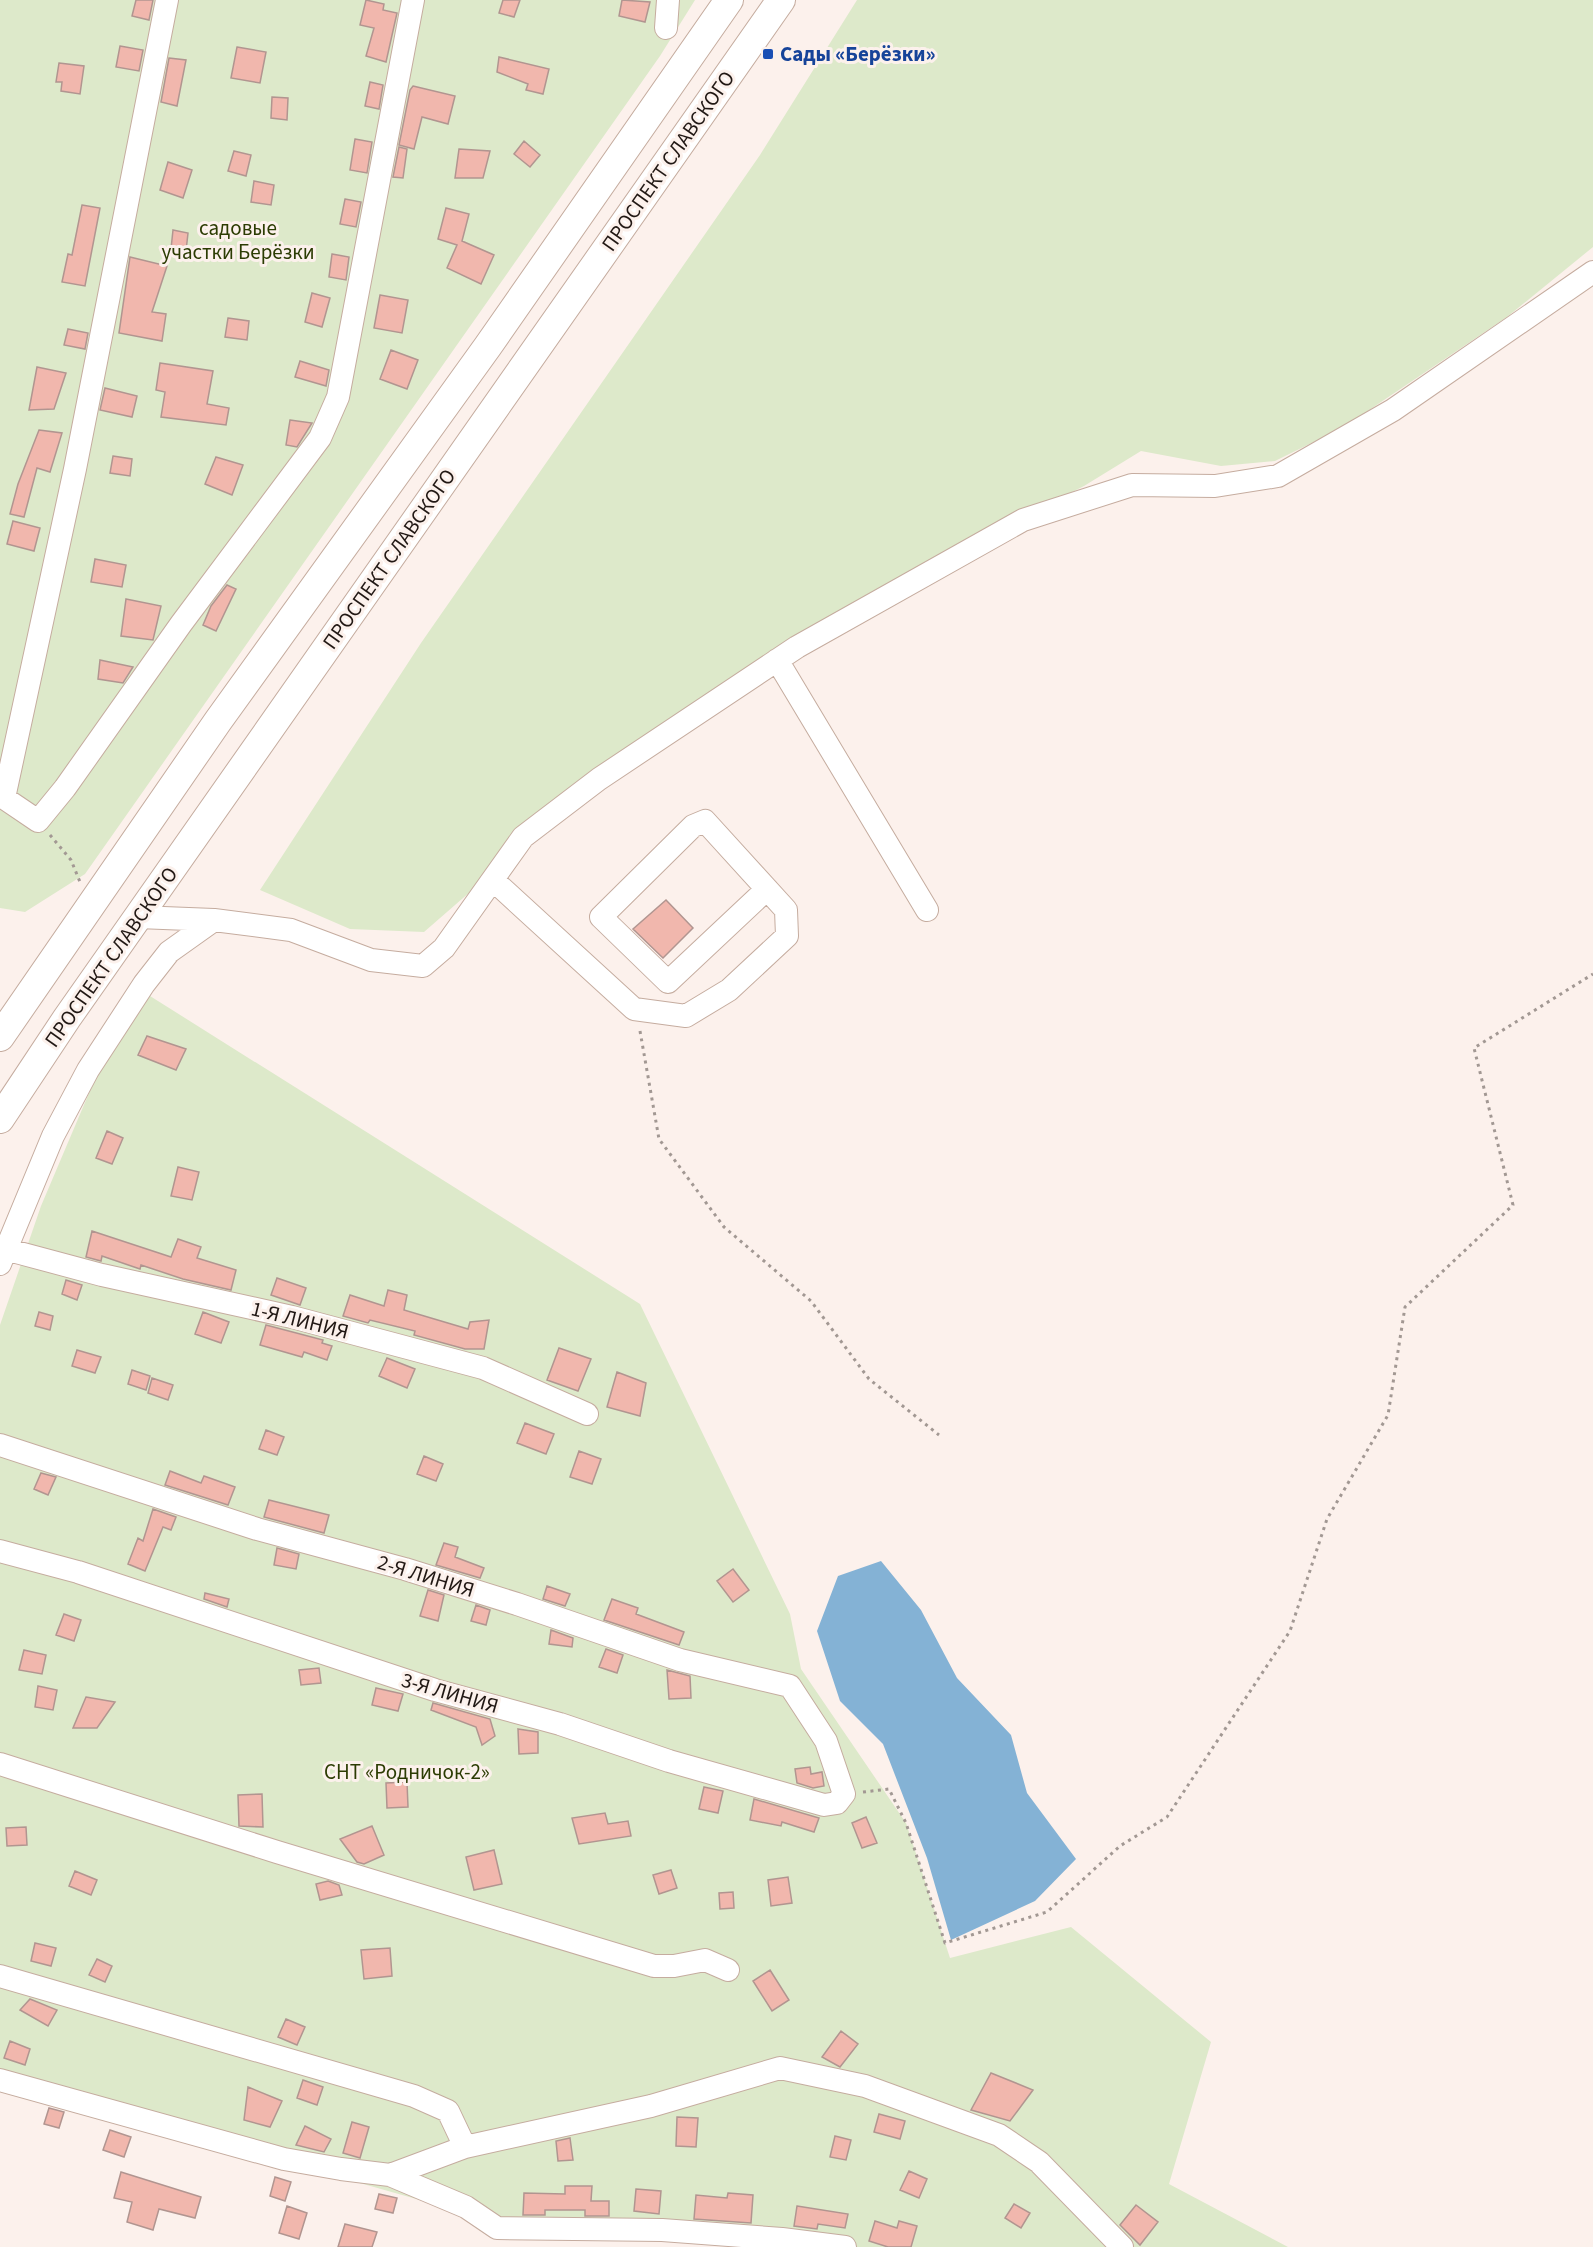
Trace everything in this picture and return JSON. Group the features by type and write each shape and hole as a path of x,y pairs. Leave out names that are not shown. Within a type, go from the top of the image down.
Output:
{"main road":[{"name":"ПРОСПЕКТ СЛАВСКОГО","path":"0,1036 218,721 488,346 729,0"},
{"name":"ПРОСПЕКТ СЛАВСКОГО","path":"0,1119 138,917 781,0"}],"street":[{"path":"167,0 75,469 4,798 38,821 65,788 181,624 320,438 338,397 413,0"},
{"path":"666,28 668,0"},
{"path":"138,917 214,920 291,930 371,960 423,966 444,948 523,837 599,779 777,660 1023,520 1132,485 1215,486 1278,476 1393,410 1593,272"},
{"path":"777,660 927,910"},
{"path":"493,880 634,1009 686,1016 729,990 787,936 786,910 767,889 705,821 693,826 602,917 668,982 767,889"},
{"path":"3,1257 53,1136 88,1070 144,984 169,952 214,920"},
{"name":"1-Я ЛИНИЯ","path":"3,1257 102,1275 292,1317 483,1368 587,1414"},
{"name":"2-Я ЛИНИЯ","path":"0,1445 257,1529 405,1569 506,1600 680,1660 790,1686 826,1741 844,1794"},
{"name":"3-Я ЛИНИЯ","path":"0,1551 78,1572 435,1690 561,1724 669,1761 824,1805 837,1803 844,1794"},
{"path":"0,1764 255,1846 654,1966 674,1966 705,1960 728,1970"},
{"path":"0,1976 414,2096 448,2111 465,2147"},
{"path":"390,2175 465,2147 651,2106 780,2068 865,2086 999,2135 1039,2162 1122,2247"},
{"path":"0,2080 284,2159 390,2175 466,2207 497,2228 662,2230 782,2239 845,2247"}],"path":[{"path":"38,821 71,860 81,885 97,897"},
{"path":"844,1794 888,1789 906,1823 945,1942 1047,1912 1120,1846 1167,1817 1290,1631 1326,1519 1388,1415 1405,1307 1513,1205 1474,1048 1593,974"},
{"path":"634,1009 646,1055 659,1139 724,1227 811,1301 869,1379 939,1435"}],"green space":[{"name":"садовые участки Берёзки","path":"0,0 695,0 660,56 85,874 25,912 0,908"},
{"path":"857,0 1593,0 1593,247 1507,317 1344,427 1275,461 1221,466 1141,451 1084,486 900,580 683,716 536,813 478,885 424,932 350,929 260,890 421,643 760,155"},
{"name":"СНТ «Родничок-2»","path":"150,996 640,1304 790,1614 801,1669 906,1823 950,1958 1071,1927 1211,2042 1169,2184 1288,2247 812,2247 508,2225 0,2081 0,1325 41,1206 106,1053"}],"water":[{"path":"881,1561 921,1610 957,1678 1011,1735 1027,1793 1076,1859 1035,1901 951,1940 927,1858 883,1744 840,1701 817,1631 838,1576"}],"building":[{"path":"136,0 153,0 149,20 132,16"},
{"path":"366,0 384,4 383,10 397,13 386,62 366,56 374,28 360,25"},
{"path":"503,0 520,0 514,17 499,13"},
{"path":"622,0 650,2 645,22 619,16"},
{"path":"120,46 143,50 139,71 116,67"},
{"path":"237,47 266,52 260,83 231,78"},
{"path":"499,57 549,69 543,94 526,90 528,84 497,72"},
{"path":"169,58 186,60 177,106 161,102"},
{"path":"59,63 84,66 80,94 61,91 62,82 56,82"},
{"path":"370,82 383,85 379,109 365,106"},
{"path":"413,86 455,96 448,124 422,117 414,149 399,145 410,90"},
{"path":"272,97 288,98 287,120 271,118"},
{"path":"355,139 372,142 367,173 350,170"},
{"path":"524,141 540,155 530,167 514,154"},
{"path":"399,147 407,149 403,178 393,177"},
{"path":"459,149 490,151 483,178 455,178"},
{"path":"234,151 251,155 246,176 228,171"},
{"path":"168,162 192,170 183,198 160,190"},
{"path":"254,181 274,185 271,205 251,202"},
{"path":"345,199 361,202 356,227 340,224"},
{"path":"82,205 100,208 85,286 62,282 68,254 72,255"},
{"path":"446,208 469,214 462,241 494,255 481,284 447,268 457,245 438,239"},
{"path":"173,230 188,233 186,251 171,249"},
{"path":"332,254 349,257 346,280 329,277"},
{"path":"130,257 167,266 152,312 166,314 162,341 119,333"},
{"path":"312,293 330,298 322,327 305,322"},
{"path":"380,295 408,300 402,333 374,328"},
{"path":"228,318 249,321 247,340 225,337"},
{"path":"68,329 88,333 85,349 64,345"},
{"path":"391,350 418,360 407,389 380,379"},
{"path":"300,361 329,370 326,386 295,377"},
{"path":"160,363 213,371 207,404 229,408 226,425 161,417 165,392 156,390"},
{"path":"37,367 66,373 54,409 29,410"},
{"path":"105,388 137,396 132,417 100,410"},
{"path":"290,420 312,423 297,447 286,445"},
{"path":"39,430 62,433 50,472 37,468 24,517 10,514 18,484"},
{"path":"113,456 132,459 130,476 110,473"},
{"path":"216,457 243,465 232,495 205,484"},
{"path":"13,521 40,528 34,551 7,544"},
{"path":"95,559 126,565 122,587 91,582"},
{"path":"227,585 236,589 216,631 203,625 211,606"},
{"path":"126,599 161,606 153,640 121,636"},
{"path":"100,660 133,667 123,683 98,679"},
{"path":"666,900 693,928 663,958 633,929"},
{"path":"147,1036 186,1049 176,1070 138,1055"},
{"path":"107,1131 123,1138 112,1164 96,1158"},
{"path":"178,1167 199,1172 192,1200 171,1196"},
{"path":"92,1231 171,1257 178,1239 201,1247 197,1258 236,1270 231,1290 183,1279 141,1265 140,1269 102,1256 101,1261 86,1257"},
{"path":"277,1278 306,1288 300,1305 271,1295"},
{"path":"66,1280 82,1285 77,1300 62,1294"},
{"path":"388,1290 407,1295 404,1310 468,1329 470,1322 489,1320 484,1349 465,1349 414,1335 415,1331 343,1316 350,1295 384,1306"},
{"path":"39,1312 53,1316 50,1330 35,1326"},
{"path":"203,1312 229,1322 221,1343 195,1334"},
{"path":"266,1325 323,1340 322,1343 332,1346 327,1360 304,1352 302,1357 260,1345"},
{"path":"559,1348 591,1359 578,1391 547,1380"},
{"path":"77,1350 101,1357 95,1373 72,1366"},
{"path":"387,1358 415,1369 407,1388 379,1376"},
{"path":"132,1370 150,1376 146,1390 128,1384"},
{"path":"617,1372 646,1383 640,1416 607,1407"},
{"path":"152,1378 173,1385 168,1400 148,1393"},
{"path":"525,1423 554,1434 546,1454 517,1443"},
{"path":"266,1430 284,1437 277,1455 259,1449"},
{"path":"579,1451 601,1459 592,1484 570,1477"},
{"path":"424,1456 443,1464 436,1481 417,1474"},
{"path":"170,1471 201,1483 204,1476 235,1487 228,1505 165,1485"},
{"path":"41,1473 56,1477 48,1495 34,1489"},
{"path":"269,1500 329,1515 324,1533 264,1517"},
{"path":"153,1509 176,1517 171,1530 163,1527 145,1571 128,1564 138,1538 143,1541"},
{"path":"444,1543 458,1547 455,1557 484,1568 480,1578 436,1565"},
{"path":"277,1548 299,1554 296,1569 274,1565"},
{"path":"733,1569 749,1590 733,1602 717,1581"},
{"path":"547,1586 570,1594 565,1606 543,1599"},
{"path":"428,1590 444,1595 438,1621 420,1616"},
{"path":"205,1593 229,1599 227,1607 204,1599"},
{"path":"612,1599 638,1608 636,1614 684,1632 679,1645 604,1620"},
{"path":"476,1605 490,1610 486,1625 471,1621"},
{"path":"64,1614 81,1620 74,1641 56,1635"},
{"path":"551,1630 573,1638 572,1647 549,1644"},
{"path":"606,1649 623,1655 617,1673 599,1667"},
{"path":"24,1650 46,1655 42,1674 19,1670"},
{"path":"319,1668 321,1683 301,1685 299,1670"},
{"path":"667,1670 690,1676 691,1698 669,1699"},
{"path":"38,1686 57,1690 53,1710 35,1707"},
{"path":"376,1688 403,1694 398,1711 372,1705"},
{"path":"86,1697 115,1702 97,1728 73,1728"},
{"path":"433,1703 490,1719 495,1736 482,1745 476,1727 431,1710"},
{"path":"518,1729 538,1732 538,1753 519,1754"},
{"path":"810,1767 811,1774 822,1772 824,1786 813,1788 797,1783 795,1769"},
{"path":"407,1782 408,1807 387,1808 386,1783"},
{"path":"704,1787 723,1791 718,1813 699,1809"},
{"path":"262,1794 263,1827 239,1826 238,1795"},
{"path":"754,1799 819,1818 814,1832 782,1822 781,1826 750,1820"},
{"path":"605,1813 608,1824 628,1821 631,1836 579,1844 572,1818"},
{"path":"866,1817 877,1843 862,1848 852,1823"},
{"path":"372,1826 384,1855 364,1864 357,1862 340,1839"},
{"path":"26,1827 27,1845 7,1846 6,1828"},
{"path":"494,1850 502,1884 474,1890 466,1857"},
{"path":"671,1870 677,1888 659,1894 653,1875"},
{"path":"75,1871 97,1880 91,1895 69,1886"},
{"path":"788,1877 792,1903 771,1906 768,1880"},
{"path":"328,1881 339,1885 342,1895 320,1900 316,1884"},
{"path":"733,1892 734,1908 720,1909 719,1893"},
{"path":"35,1943 56,1948 51,1966 31,1961"},
{"path":"390,1948 392,1976 364,1979 361,1950"},
{"path":"97,1959 112,1966 105,1982 89,1975"},
{"path":"770,1970 789,2000 772,2011 753,1981"},
{"path":"30,1999 57,2010 48,2026 20,2010"},
{"path":"286,2019 305,2027 297,2045 278,2037"},
{"path":"841,2031 858,2044 840,2067 822,2057"},
{"path":"10,2041 30,2049 25,2065 4,2058"},
{"path":"991,2073 1033,2090 1010,2121 971,2110"},
{"path":"303,2080 323,2087 317,2105 297,2098"},
{"path":"248,2087 282,2101 270,2127 244,2120"},
{"path":"49,2108 64,2112 59,2128 44,2124"},
{"path":"879,2114 905,2121 900,2139 874,2132"},
{"path":"677,2117 698,2118 696,2147 676,2146"},
{"path":"352,2122 369,2127 360,2158 343,2153"},
{"path":"305,2126 331,2139 324,2152 296,2145"},
{"path":"110,2130 131,2137 124,2157 103,2150"},
{"path":"835,2136 851,2140 846,2160 830,2157"},
{"path":"570,2138 573,2160 558,2161 556,2141"},
{"path":"909,2171 927,2179 919,2198 900,2190"},
{"path":"121,2172 201,2197 195,2218 159,2209 153,2230 127,2222 132,2202 114,2198"},
{"path":"275,2177 291,2182 285,2201 270,2196"},
{"path":"565,2186 592,2186 591,2201 609,2201 609,2216 585,2216 585,2210 545,2210 545,2215 523,2215 524,2193 565,2194"},
{"path":"636,2189 661,2191 659,2214 634,2211"},
{"path":"728,2193 753,2195 751,2223 694,2219 696,2195 727,2198"},
{"path":"379,2194 397,2198 393,2213 375,2209"},
{"path":"1014,2204 1030,2213 1021,2228 1005,2218"},
{"path":"1136,2205 1158,2222 1140,2245 1120,2225"},
{"path":"287,2206 307,2213 299,2239 279,2233"},
{"path":"797,2206 848,2214 845,2228 818,2224 817,2229 794,2226"},
{"path":"875,2221 897,2228 899,2221 917,2226 911,2247 888,2247 869,2241"},
{"path":"345,2224 377,2232 372,2247 338,2247"}],"place":[{"name":"Сады «Берёзки»","path":"768,54"}]}
